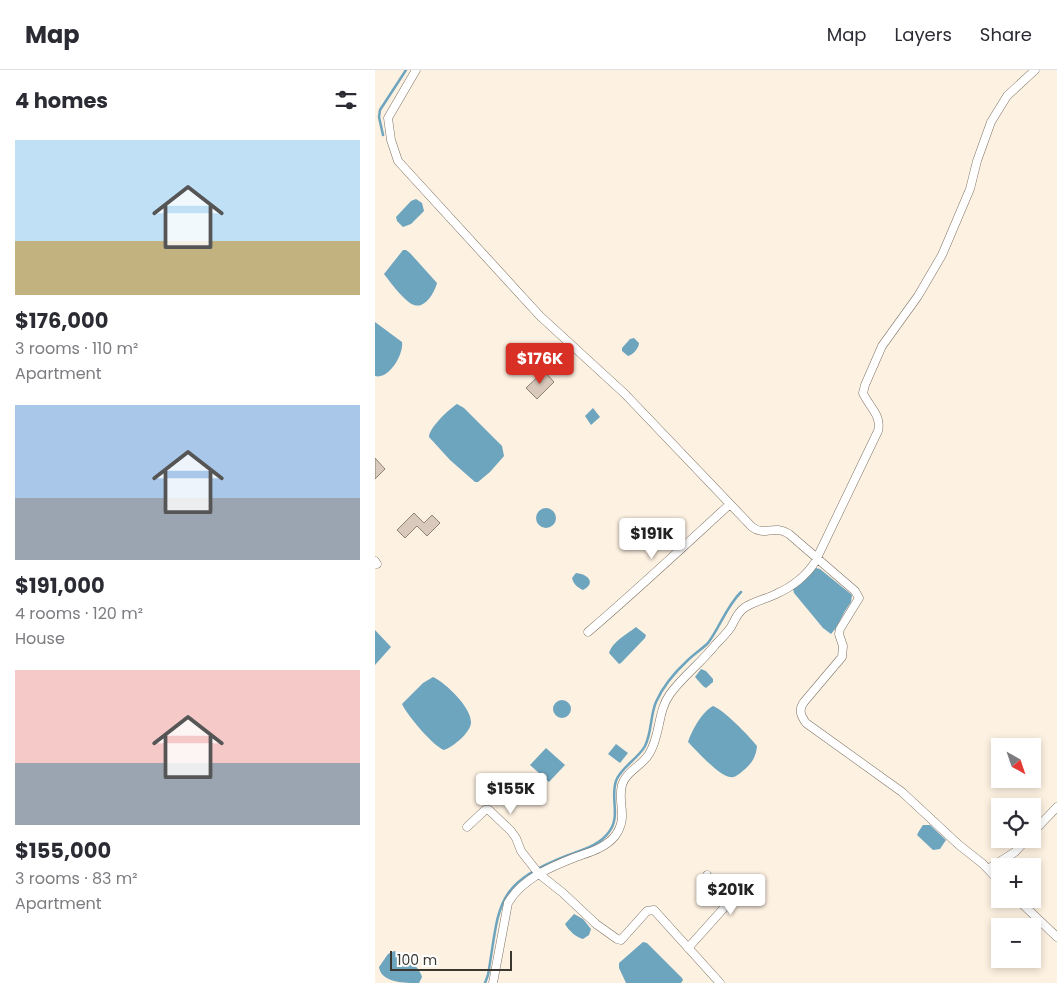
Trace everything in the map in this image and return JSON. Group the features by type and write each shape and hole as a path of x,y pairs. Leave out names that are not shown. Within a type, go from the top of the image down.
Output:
{"street":[{"path":"416,70 388,118 391,140 398,161 540,316 625,394 757,531 783,530 849,585 858,595 859,598 840,629 839,634 843,646 842,656 802,706 801,715 806,723 902,792 991,872"},
{"path":"493,983 508,903 513,894 539,874 557,864 595,850 615,836 620,827 623,814 621,796 624,780 649,754 657,735 663,705 669,695 679,682 715,647 731,627 737,614 753,603 780,593 795,583 811,568 817,558 878,431 879,418 863,393 877,356 891,332 918,296 942,255 965,200 981,148 995,113 1007,96 1035,70"},
{"path":"588,632 624,599 650,579 730,504"},
{"path":"1041,824 1057,807"},
{"path":"467,827 483,811 489,810 511,831 521,851 539,874 563,893 596,924 617,939 621,940 647,910 651,909 658,914 720,983"},
{"path":"988,869 1019,848"},
{"path":"688,948 723,909 725,903 725,898 719,891 714,890 707,875"},
{"path":"1026,908 1057,937"}],"water":[{"path":"416,199 422,203 424,211 411,224 403,227 396,217 411,201"},
{"path":"403,250 410,253 437,283 432,295 426,302 418,306 406,300 384,274"},
{"path":"375,322 402,342 401,353 398,359 390,370 380,376 375,376"},
{"path":"634,338 639,345 634,353 628,356 622,351 622,348 630,339"},
{"path":"457,404 464,408 502,446 504,456 478,482 475,482 450,460 429,437 436,424"},
{"path":"593,408 600,417 591,425 585,416"},
{"path":"546,508 553,511 556,518 553,525 546,528 539,525 536,518 539,511"},
{"path":"816,568 820,569 852,595 851,602 831,634 823,628 794,593 793,589"},
{"path":"576,573 584,575 590,581 583,590 576,586 572,578"},
{"path":"636,627 646,635 645,638 619,664 609,653 613,645 620,638"},
{"path":"375,630 391,647 375,665"},
{"path":"701,669 706,671 713,679 713,682 706,688 695,677"},
{"path":"433,677 445,685 463,703 471,723 468,731 456,743 444,750 433,743 421,730 402,704 423,683"},
{"path":"562,700 568,703 571,709 568,715 562,718 556,715 553,709 556,703"},
{"path":"713,706 730,718 757,746 755,757 744,770 734,777 725,776 688,742 698,722 705,712"},
{"path":"616,744 628,753 620,763 608,754"},
{"path":"546,748 565,765 549,782 530,765"},
{"path":"923,825 930,825 946,840 940,849 933,850 917,835"},
{"path":"574,914 583,919 591,929 589,935 583,939 568,929 565,924"},
{"path":"643,942 647,943 682,978 681,983 626,983 619,968 619,963"},
{"path":"394,951 415,965 422,977 419,983 395,981 384,976 379,967 388,954"}],"building":[{"path":"544,371 554,382 537,399 526,388"},
{"path":"375,458 385,469 375,479"},
{"path":"414,513 424,523 432,515 440,523 427,536 417,526 405,538 397,530"}],"waterway":[{"path":"383,135 379,117 380,110 406,70"},
{"path":"485,983 495,931 504,900 512,888 525,877 542,867 595,844 609,832 613,826 615,813 614,787 616,781 621,772 645,746 654,707 659,696 679,669 708,643 731,604 741,592"}]}
